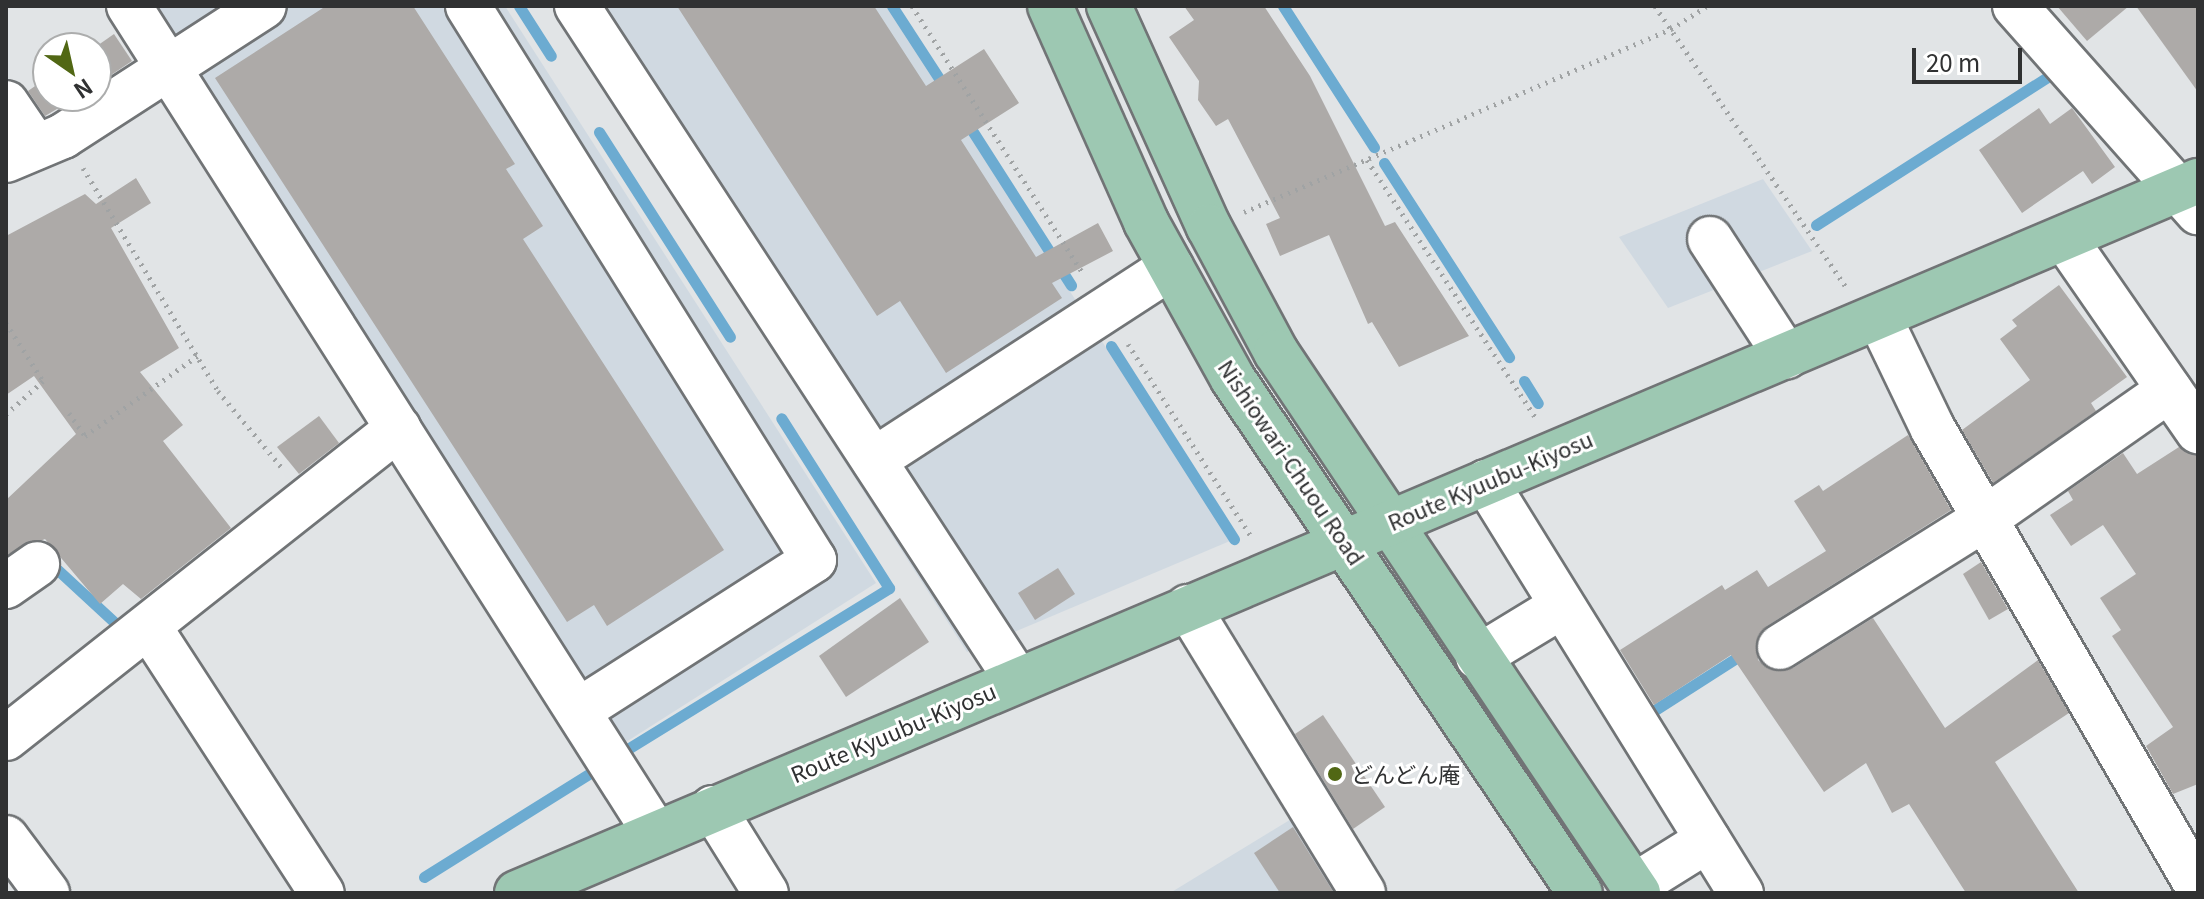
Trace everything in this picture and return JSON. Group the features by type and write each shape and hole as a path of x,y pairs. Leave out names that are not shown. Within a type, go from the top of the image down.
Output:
{"main road":[{"name":"Nishiowari-Chuou Road","path":"1050,6 1171,267 1233,379 1580,893"},
{"name":"Nishiowari-Chuou Road","path":"1109,6 1209,227 1276,352 1636,890"},
{"name":"Route Kyuubu-Kiyosu","path":"517,893 654,831 1874,318 2065,239 2191,195"}],"street":[{"path":"129,6 654,831"},
{"path":"6,103 35,148 264,6"},
{"path":"468,6 814,560 578,711"},
{"path":"577,6 1017,680"},
{"path":"2015,6 2191,195"},
{"path":"1710,239 1786,356"},
{"path":"2065,239 2198,431"},
{"path":"874,460 1171,267"},
{"path":"1874,318 1933,429 1989,516 2198,887"},
{"path":"1780,647 1989,516 2169,390"},
{"path":"6,738 398,428"},
{"path":"1486,482 1741,893"},
{"path":"1478,657 1562,606"},
{"path":"1188,607 1359,892"},
{"path":"149,627 322,893"},
{"path":"713,808 766,893"},
{"path":"6,838 47,893"},
{"path":"1636,890 1708,840"}],"path":[{"path":"1655,6 1874,318"},
{"path":"1209,227 1671,29 1707,6"},
{"path":"35,148 307,497"},
{"path":"1367,160 1558,452"},
{"path":"6,323 43,381 6,414"},
{"path":"69,413 85,436 197,356"}],"shaded area":[{"path":"156,6 246,6 182,47"},
{"path":"279,6 505,6 876,583 626,742 199,72"},
{"path":"551,6 887,6 1230,541 967,652"},
{"path":"1763,179 1812,251 1668,308 1619,237"},
{"path":"1293,818 1339,893 1170,893"}],"building":[{"path":"326,6 413,6 515,164 506,169 543,226 523,239 724,550 607,626 594,605 567,622 215,78"},
{"path":"677,6 874,6 926,86 984,49 1019,103 961,140 1036,257 1098,223 1113,251 1052,283 1062,298 946,373 900,301 877,316"},
{"path":"1184,6 1264,6 1310,76 1385,226 1395,222 1469,336 1399,367 1372,322 1368,324 1329,235 1280,256 1266,224 1280,218 1228,119 1216,126 1198,100 1199,81 1169,37 1194,20"},
{"path":"2057,6 2129,6 2087,41"},
{"path":"2136,6 2198,6 2198,92"},
{"path":"114,34 132,61 112,74"},
{"path":"2039,108 2050,124 2072,108 2115,167 2092,184 2083,171 2022,213 1979,150"},
{"path":"136,178 151,203 111,228 179,348 140,372 183,425 163,441 231,528 141,599 123,584 100,604 45,539 6,555 6,500 76,434 34,376 6,395 6,236 85,194 96,204"},
{"path":"2059,285 2127,377 2091,403 2096,411 1993,483 1962,430 2030,380 2000,339 2017,326 2012,320"},
{"path":"319,416 339,443 299,474 277,447"},
{"path":"1908,435 1951,510 1767,626 1758,636 1758,660 1769,669 1793,668 1873,618 1945,728 2038,660 2069,713 1995,762 2079,893 1966,893 1909,804 1892,813 1866,763 1824,792 1731,655 1654,705 1620,650 1722,585 1725,590 1757,570 1768,587 1826,551 1794,501 1819,485 1823,491"},
{"path":"2179,447 2198,456 2198,784 2173,794 2146,746 2173,727 2112,636 2121,630 2100,598 2136,574 2103,525 2071,546 2050,515 2073,500 2068,491 2123,453 2137,474"},
{"path":"1981,562 2008,609 1989,620 1963,574"},
{"path":"1058,568 1075,594 1035,620 1018,593"},
{"path":"900,598 929,642 846,697 819,656"},
{"name":"どんどん庵","path":"1323,715 1385,807 1353,829 1295,734"},
{"path":"1293,827 1334,893 1280,893 1254,853"}],"waterway":[{"path":"519,6 551,56"},
{"path":"892,6 946,89"},
{"path":"1283,6 1374,147"},
{"path":"1816,225 2054,73"},
{"path":"966,121 1071,285"},
{"path":"599,132 730,337"},
{"path":"1384,163 1509,357"},
{"path":"1111,346 1234,539"},
{"path":"1524,381 1538,403"},
{"path":"626,750 889,588 781,418"},
{"path":"47,560 124,631"},
{"path":"1647,715 1744,653"},
{"path":"424,877 595,770"}],"place":[{"name":"どんどん庵","path":"1335,774"}]}
